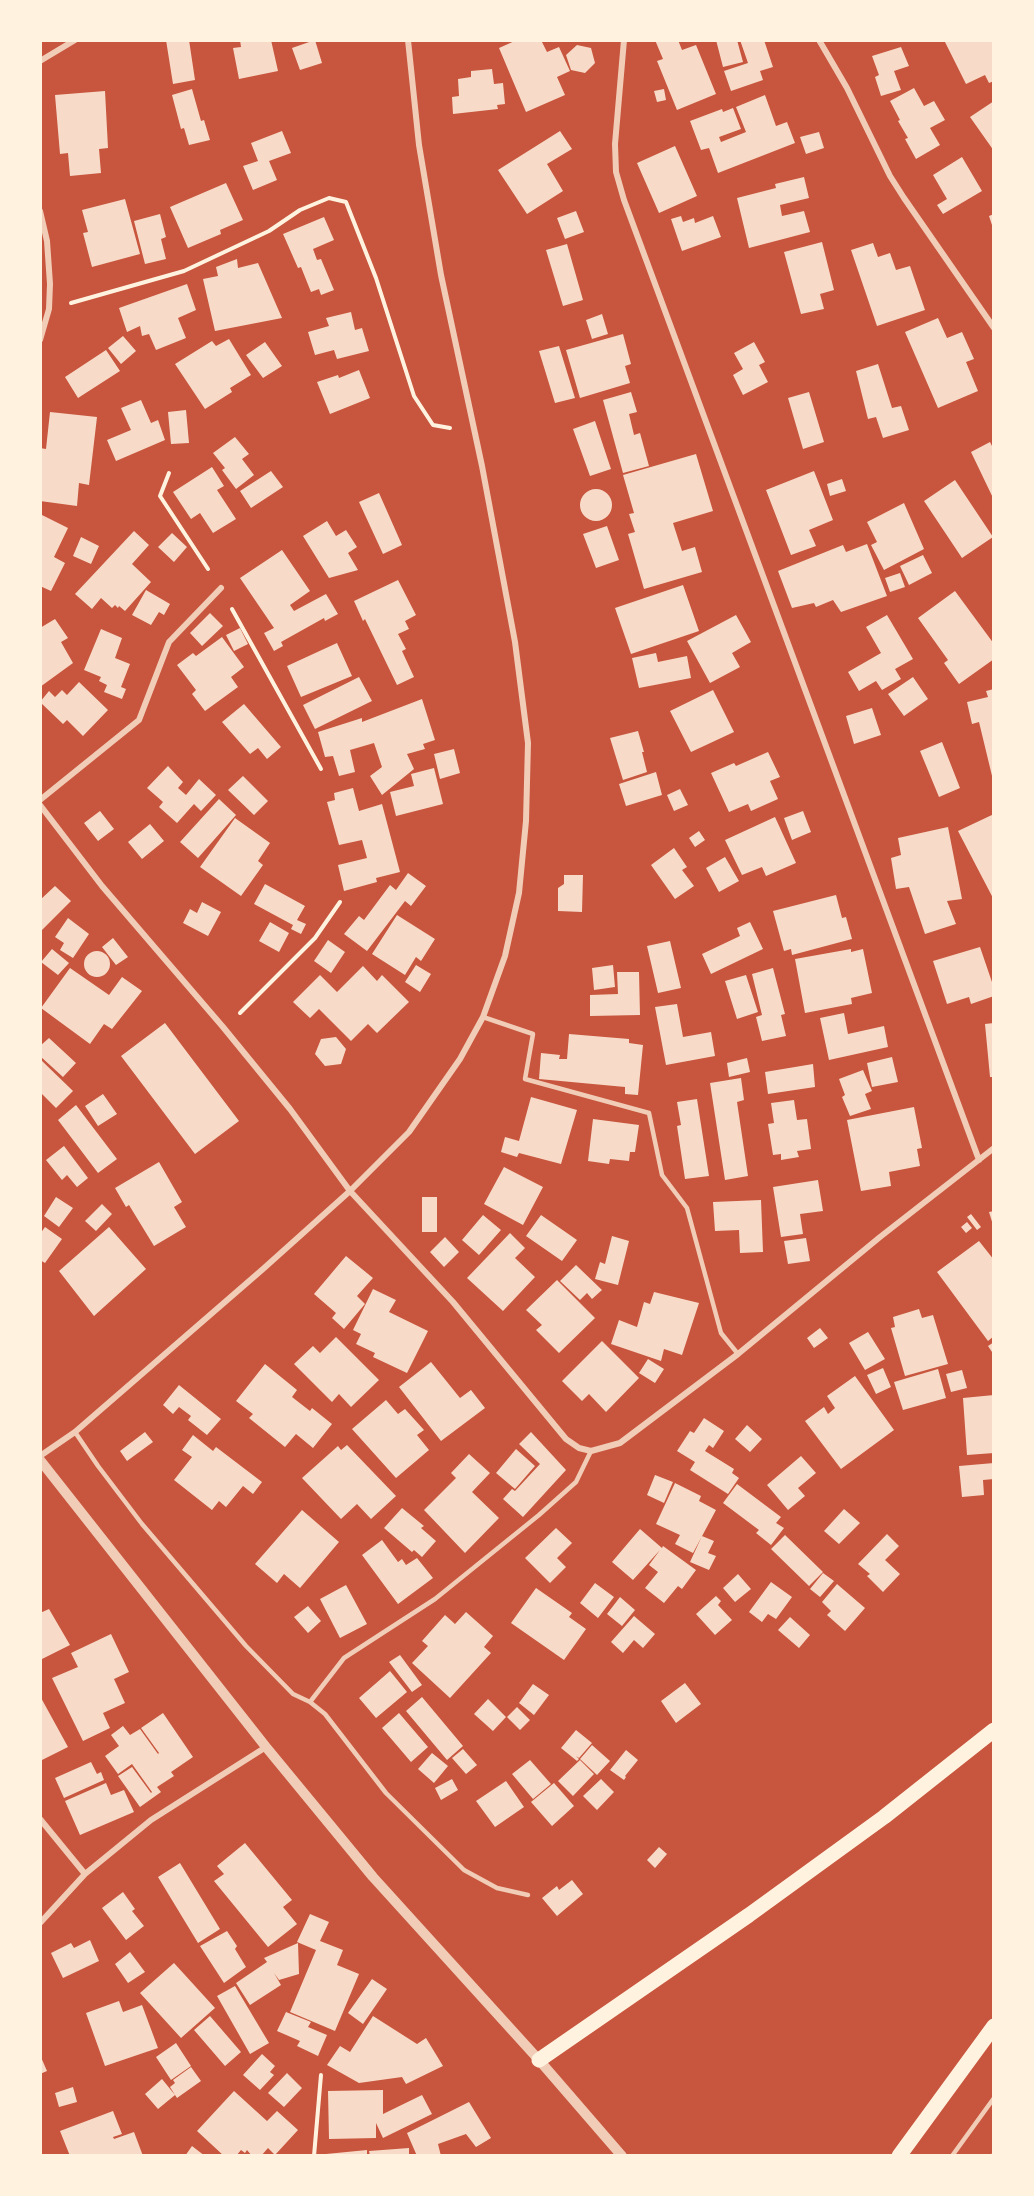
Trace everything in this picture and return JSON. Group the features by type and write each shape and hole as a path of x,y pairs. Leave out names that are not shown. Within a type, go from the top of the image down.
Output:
{"main road":[{"path":"539,2060 749,1915 874,1824 993,1730"},
{"path":"899,2156 993,2026"}],"street":[{"path":"40,61 75,40"},
{"path":"408,40 418,145 441,275 515,642 528,743 526,821 519,893 505,956 483,1017 460,1059 408,1132 350,1191 75,1432 40,1458 266,1747 373,1877 539,2060 622,2156"},
{"path":"624,40 615,144 616,172 624,200 979,1160"},
{"path":"819,40 847,87 890,176 993,328"},
{"path":"40,211 47,241 50,284 49,309 40,340"},
{"path":"221,588 169,642 139,720 40,802 102,886 283,1100 350,1191 453,1302 566,1439 579,1448 591,1451 620,1443 738,1354 993,1148"},
{"path":"40,1923 85,1874 151,1820 266,1747"},
{"path":"40,1820 85,1874"}],"lane":[{"path":"483,1017 532,1034 525,1079 649,1113 662,1175 687,1208 721,1333 738,1354"},
{"path":"75,1432 142,1524 246,1646 293,1694 310,1702 325,1714 386,1793 464,1870 497,1888 528,1895"},
{"path":"310,1702 344,1658 435,1599 576,1482 591,1451"},
{"path":"952,2156 993,2098"}],"path":[{"path":"49,309 184,271 269,231 300,210 329,198 346,202 376,278 414,396 433,425 474,432"},
{"path":"169,472 160,496 221,588 321,768"},
{"path":"241,1013 315,938 340,902"},
{"path":"314,2156 321,2075"}],"building":[{"path":"166,40 189,40 195,80 173,84"},
{"path":"240,40 271,40 278,71 239,79 233,48 241,47"},
{"path":"315,40 322,63 300,70 292,48"},
{"path":"517,40 541,40 547,52 559,47 570,71 557,77 565,95 526,112 499,48"},
{"path":"655,40 678,40 682,50 696,45 716,94 677,110 657,61 663,59"},
{"path":"716,40 737,40 743,62 723,67"},
{"path":"740,40 764,40 773,67 760,71 763,80 731,91 724,71 748,63"},
{"path":"944,40 994,40 994,81 989,83 985,75 966,84"},
{"path":"577,45 591,48 595,63 585,73 571,70 566,55"},
{"path":"901,47 909,66 894,71 901,90 881,96 875,77 879,75 872,56"},
{"path":"492,69 494,84 503,83 505,104 497,105 498,109 453,114 452,97 459,96 458,79 471,77 471,71"},
{"path":"914,88 924,106 934,101 945,120 930,128 940,145 916,159 905,139 908,138 890,101"},
{"path":"192,89 201,121 204,120 210,140 189,145 184,128 181,129 172,95"},
{"path":"664,89 666,100 657,102 654,91"},
{"path":"105,91 108,148 99,149 101,173 70,176 68,153 60,154 55,95"},
{"path":"765,95 776,126 787,122 795,143 718,173 709,148 701,150 690,121 722,109 723,112 733,108 741,129 719,137 721,142 746,132 736,107"},
{"path":"994,101 994,151 970,117"},
{"path":"282,131 291,153 269,161 277,180 253,190 243,166 258,161 251,143"},
{"path":"560,131 572,149 547,164 563,191 527,214 498,170"},
{"path":"819,132 824,148 806,154 800,137"},
{"path":"675,146 697,196 659,213 637,163"},
{"path":"962,157 982,191 943,214 937,205 947,199 933,175"},
{"path":"804,177 809,198 780,205 782,216 804,211 810,232 749,248 737,198 776,188 775,184"},
{"path":"226,183 243,220 220,230 221,234 188,248 170,207"},
{"path":"125,199 140,254 92,267 83,233 88,232 82,210"},
{"path":"576,211 584,232 565,239 557,218"},
{"path":"160,214 166,237 161,239 166,259 145,264 134,221"},
{"path":"994,214 994,228 993,228 989,216"},
{"path":"681,216 683,222 694,218 695,223 713,216 721,237 682,251 671,219"},
{"path":"324,217 334,240 313,249 317,260 321,259 334,290 321,295 319,289 311,292 301,267 298,268 283,234"},
{"path":"822,242 834,290 820,294 824,309 801,314 784,252"},
{"path":"873,243 878,257 890,253 896,270 910,266 925,310 877,326 851,250"},
{"path":"567,244 583,300 563,306 546,250"},
{"path":"237,259 238,268 258,263 282,318 215,331 203,279 218,276 216,267"},
{"path":"187,284 196,310 178,318 186,338 156,350 149,334 142,336 140,326 127,332 119,308"},
{"path":"351,312 355,330 362,328 369,351 337,359 334,350 315,355 308,332 329,326 326,318"},
{"path":"602,314 608,334 592,339 586,320"},
{"path":"938,318 947,338 962,332 974,359 966,362 978,391 938,408 905,332"},
{"path":"623,334 631,364 625,366 630,383 580,398 566,350"},
{"path":"123,336 136,351 121,364 108,348"},
{"path":"229,339 251,375 230,388 232,392 205,409 175,364 212,341 216,346"},
{"path":"265,342 282,366 263,378 246,355"},
{"path":"754,342 765,362 759,365 768,382 743,395 733,375 743,369 734,353"},
{"path":"559,346 575,398 555,403 539,351"},
{"path":"106,350 120,371 78,398 65,377"},
{"path":"878,364 892,408 901,406 909,430 883,438 876,417 868,419 856,371"},
{"path":"359,370 370,398 330,414 317,382 338,375 339,378"},
{"path":"631,392 637,412 629,414 634,435 640,433 649,466 623,473 603,400"},
{"path":"809,392 824,442 803,449 788,398"},
{"path":"141,400 151,423 158,420 165,440 116,461 107,440 131,430 121,408"},
{"path":"186,410 189,443 171,444 168,412"},
{"path":"50,412 97,417 89,485 79,483 77,506 40,501 40,448 46,449"},
{"path":"595,421 611,469 590,476 573,429"},
{"path":"235,437 249,454 242,459 254,475 236,489 222,470 225,468 213,453"},
{"path":"990,442 994,450 994,500 971,452"},
{"path":"696,454 713,511 673,523 682,551 695,547 702,572 644,589 628,534 635,532 629,514 634,513 623,475"},
{"path":"212,467 224,486 217,490 236,519 213,533 200,513 191,519 173,492"},
{"path":"271,471 283,487 251,508 240,491"},
{"path":"814,471 833,520 809,530 816,546 791,555 766,490"},
{"path":"842,479 846,491 830,496 827,484"},
{"path":"955,480 993,537 962,558 924,501"},
{"path":"596,489 607,494 612,505 607,516 596,521 585,516 580,505 585,494"},
{"path":"379,493 402,545 383,554 359,502"},
{"path":"904,503 924,549 884,570 871,545 877,542 867,522"},
{"path":"40,514 68,528 54,557 65,563 51,591 40,586"},
{"path":"327,521 336,536 346,530 357,547 348,553 358,570 329,578 303,536"},
{"path":"607,526 619,560 596,568 583,534"},
{"path":"134,531 149,545 132,564 151,582 125,611 115,605 112,608 101,598 92,609 75,594"},
{"path":"172,533 187,547 174,562 158,547"},
{"path":"81,537 99,546 91,564 73,556"},
{"path":"867,544 887,596 841,612 833,600 816,607 814,603 792,608 778,571 843,545 846,552"},
{"path":"282,550 310,591 290,605 294,611 326,594 338,614 325,621 324,618 281,642 283,646 274,651 264,633 274,628 240,578"},
{"path":"923,555 932,573 909,585 900,566"},
{"path":"900,573 905,587 890,592 885,578"},
{"path":"398,580 416,615 405,621 409,629 398,634 406,649 402,651 414,677 397,685 354,601"},
{"path":"683,585 699,631 631,654 615,608"},
{"path":"146,590 170,604 164,615 159,612 151,625 132,615"},
{"path":"955,591 994,644 994,659 959,684 944,663 948,660 918,618"},
{"path":"210,613 223,626 202,646 190,633"},
{"path":"736,615 751,642 732,653 740,667 710,683 687,641"},
{"path":"887,615 913,659 895,669 901,679 882,690 876,681 859,691 848,672 881,653 866,627"},
{"path":"55,619 68,638 61,642 73,663 40,687 40,628"},
{"path":"240,628 248,644 234,651 226,635"},
{"path":"101,629 122,638 115,658 130,664 121,687 126,689 122,699 104,692 107,685 99,681 101,677 84,670"},
{"path":"222,637 244,667 231,677 238,687 205,711 192,694 196,690 177,665 193,653 196,656"},
{"path":"337,643 352,676 301,697 287,666"},
{"path":"656,653 658,662 687,656 691,678 639,688 632,658"},
{"path":"359,677 372,701 315,729 303,705"},
{"path":"913,677 928,699 904,716 888,694"},
{"path":"79,682 108,710 83,736 67,720 63,724 40,702 49,691 55,697 62,690 67,695"},
{"path":"994,689 993,780 979,722 972,724 967,702 988,697 986,691"},
{"path":"713,690 734,732 691,752 670,711"},
{"path":"422,699 435,740 423,744 425,749 407,754 414,769 382,795 370,776 382,767 374,743 350,750 355,772 339,776 333,756 325,757 318,732 362,718 362,722"},
{"path":"244,704 281,747 267,759 258,748 250,754 222,722"},
{"path":"872,708 881,735 854,744 846,716"},
{"path":"638,731 647,772 623,780 610,738"},
{"path":"942,742 960,788 939,797 920,751"},
{"path":"454,749 460,773 440,779 434,754"},
{"path":"768,752 780,777 770,781 778,799 751,811 748,804 729,812 711,773 734,763 736,766"},
{"path":"168,766 183,782 178,788 186,795 199,779 216,795 201,811 194,804 177,823 159,807 163,802 147,788"},
{"path":"434,768 443,804 396,816 390,792 414,786 411,774"},
{"path":"656,772 662,795 626,806 619,784"},
{"path":"243,776 268,801 254,815 228,790"},
{"path":"353,788 359,811 382,804 400,872 376,878 377,882 344,891 338,865 367,858 362,840 339,845 327,802 335,800 334,793"},
{"path":"680,789 688,805 674,811 667,795"},
{"path":"219,799 236,815 198,858 180,842"},
{"path":"100,811 114,829 98,841 84,823"},
{"path":"803,811 811,832 792,840 784,818"},
{"path":"994,814 994,900 958,831"},
{"path":"775,817 796,863 766,876 762,867 742,875 725,840"},
{"path":"235,818 270,843 258,861 263,865 241,896 200,867"},
{"path":"150,824 164,841 142,859 128,842"},
{"path":"948,827 962,899 947,901 956,924 925,934 909,887 896,889 891,858 901,855 898,838"},
{"path":"699,831 705,840 695,847 689,838"},
{"path":"674,848 687,867 682,870 694,886 675,899 651,865"},
{"path":"725,857 739,881 719,892 706,868"},
{"path":"408,873 426,886 411,906 405,901 367,951 344,934 359,916 364,920 390,885 396,890"},
{"path":"564,875 583,875 582,912 558,911 558,888 564,884"},
{"path":"265,884 305,906 297,920 306,924 301,934 291,929 293,925 254,904"},
{"path":"55,886 71,901 40,932 40,900"},
{"path":"836,895 842,918 846,917 852,939 792,955 791,949 784,951 773,911"},
{"path":"202,902 221,912 208,936 183,923 190,909 197,913"},
{"path":"397,915 435,939 421,961 416,957 405,975 372,954"},
{"path":"68,918 89,934 73,958 60,950 64,943 55,937"},
{"path":"270,922 289,933 279,952 259,941"},
{"path":"750,922 763,949 711,974 702,954 740,936 737,928"},
{"path":"113,938 128,957 116,965 102,947"},
{"path":"328,940 345,952 331,973 314,961"},
{"path":"670,941 681,988 658,993 647,946"},
{"path":"980,947 994,988 994,996 971,1004 969,997 947,1004 933,961"},
{"path":"52,949 69,963 58,975 41,962"},
{"path":"851,949 851,952 863,949 872,993 851,998 852,1004 805,1013 795,959"},
{"path":"97,951 106,955 110,964 106,973 97,977 88,973 84,964 88,955"},
{"path":"416,965 431,974 420,992 405,982"},
{"path":"613,965 615,987 594,990 592,968"},
{"path":"363,966 377,981 382,975 409,1002 377,1033 368,1024 351,1041 319,1009 310,1018 293,1002 320,975 337,992"},
{"path":"70,968 109,995 122,977 142,991 112,1029 104,1024 90,1044 41,1008"},
{"path":"773,968 785,1014 781,1015 786,1036 762,1041 756,1017 762,1015 752,974"},
{"path":"617,972 639,972 640,1015 590,1016 590,995 618,994"},
{"path":"746,975 758,1012 737,1019 725,981"},
{"path":"677,1004 683,1037 711,1032 715,1056 666,1065 655,1007"},
{"path":"844,1013 848,1034 884,1026 888,1047 829,1060 820,1018"},
{"path":"165,1023 239,1121 195,1154 121,1056"},
{"path":"994,1023 994,1077 990,1077 985,1024"},
{"path":"569,1034 629,1039 629,1043 643,1045 638,1095 625,1094 625,1087 539,1079 541,1053 560,1055 559,1059 567,1059"},
{"path":"336,1037 346,1049 341,1064 325,1066 315,1054 321,1039"},
{"path":"49,1038 76,1063 63,1077 40,1056 40,1046"},
{"path":"892,1057 898,1082 872,1087 867,1063"},
{"path":"747,1058 750,1072 729,1077 727,1063"},
{"path":"40,1059 73,1091 56,1108 40,1092"},
{"path":"813,1064 815,1087 768,1094 765,1072"},
{"path":"863,1070 872,1091 865,1094 871,1109 850,1116 842,1097 845,1095 839,1079"},
{"path":"741,1078 744,1100 737,1102 748,1176 725,1180 710,1083"},
{"path":"103,1094 117,1114 98,1126 85,1106"},
{"path":"531,1097 577,1110 561,1164 519,1153 517,1157 501,1152 505,1137 519,1141"},
{"path":"697,1099 709,1176 685,1179 677,1126 681,1125 677,1102"},
{"path":"794,1100 797,1120 807,1119 811,1149 797,1151 799,1157 781,1160 781,1154 773,1155 768,1124 774,1123 771,1103"},
{"path":"76,1105 117,1159 98,1173 58,1120"},
{"path":"914,1107 922,1148 917,1149 920,1166 889,1172 891,1186 861,1191 847,1120"},
{"path":"593,1119 639,1125 635,1152 630,1152 629,1161 610,1159 609,1164 588,1161"},
{"path":"64,1146 88,1178 77,1187 67,1175 62,1180 46,1160"},
{"path":"159,1162 182,1202 174,1207 186,1227 154,1246 129,1205 126,1207 115,1188"},
{"path":"504,1167 543,1187 523,1225 484,1204"},
{"path":"818,1180 823,1211 800,1214 803,1234 781,1237 773,1187"},
{"path":"56,1197 73,1208 59,1227 44,1216"},
{"path":"422,1197 437,1197 437,1232 422,1232"},
{"path":"761,1200 763,1252 740,1253 739,1230 715,1231 713,1202"},
{"path":"102,1204 112,1214 96,1231 85,1221"},
{"path":"994,1211 994,1225 993,1225 989,1212"},
{"path":"971,1214 981,1227 977,1230 967,1217"},
{"path":"483,1215 501,1230 479,1255 462,1240"},
{"path":"541,1215 577,1240 562,1261 526,1236"},
{"path":"967,1222 972,1228 966,1233 961,1227"},
{"path":"45,1227 62,1239 45,1263 40,1260 40,1234"},
{"path":"109,1227 146,1269 94,1316 59,1271"},
{"path":"510,1233 525,1248 515,1258 535,1277 503,1311 467,1278"},
{"path":"612,1236 629,1241 618,1285 595,1279 600,1262 605,1264"},
{"path":"445,1237 459,1252 444,1267 430,1252"},
{"path":"806,1238 810,1261 788,1264 784,1241"},
{"path":"979,1241 994,1260 994,1336 988,1341 937,1272"},
{"path":"346,1256 373,1278 357,1296 365,1304 344,1329 332,1318 336,1313 314,1294"},
{"path":"576,1265 602,1290 592,1299 587,1293 580,1300 560,1281"},
{"path":"557,1280 595,1318 559,1353 536,1330 542,1325 526,1310"},
{"path":"373,1289 396,1300 389,1312 428,1331 407,1373 373,1357 375,1353 356,1344 361,1334 353,1330"},
{"path":"654,1292 699,1303 682,1355 664,1349 661,1361 611,1344 619,1320 637,1327 644,1302 650,1304"},
{"path":"919,1309 922,1318 933,1315 948,1364 905,1376 891,1328 895,1327 893,1317"},
{"path":"820,1328 828,1338 814,1348 807,1338"},
{"path":"868,1332 885,1359 865,1370 849,1343"},
{"path":"336,1337 379,1380 351,1407 339,1394 332,1402 294,1364 313,1346 320,1353"},
{"path":"602,1341 639,1378 606,1412 589,1394 582,1401 562,1381"},
{"path":"994,1342 994,1355 988,1346"},
{"path":"648,1359 664,1369 655,1383 639,1373"},
{"path":"431,1362 460,1398 471,1390 485,1408 441,1441 399,1387"},
{"path":"265,1364 297,1390 292,1397 310,1411 312,1408 332,1424 313,1448 296,1434 285,1447 249,1418 253,1414 236,1401"},
{"path":"883,1368 891,1387 876,1394 867,1375"},
{"path":"938,1369 946,1398 903,1410 894,1382"},
{"path":"962,1370 967,1388 951,1392 946,1374"},
{"path":"855,1376 894,1430 841,1469 805,1421 824,1407 828,1414 835,1408 827,1396"},
{"path":"179,1385 221,1419 207,1435 188,1420 191,1416 179,1407 173,1414 163,1405"},
{"path":"994,1395 994,1453 967,1455 963,1398"},
{"path":"386,1400 398,1414 405,1409 424,1430 417,1435 429,1450 396,1478 352,1429"},
{"path":"704,1418 724,1431 713,1448 709,1445 705,1451 734,1469 732,1473 739,1478 728,1494 690,1470 695,1462 677,1451 690,1431 694,1433"},
{"path":"747,1425 762,1439 750,1452 735,1439"},
{"path":"145,1432 153,1442 127,1461 120,1451"},
{"path":"531,1432 566,1470 523,1517 503,1499 512,1489 515,1491 540,1464 519,1444"},
{"path":"193,1435 213,1451 216,1447 262,1482 253,1494 243,1486 226,1507 219,1501 212,1510 174,1480 192,1457 182,1450"},
{"path":"347,1445 396,1496 371,1519 357,1504 341,1519 302,1478 338,1446 341,1450"},
{"path":"516,1449 535,1466 515,1489 496,1473"},
{"path":"469,1454 490,1473 472,1492 499,1518 465,1553 424,1510 456,1478 451,1473"},
{"path":"801,1456 816,1473 798,1488 805,1496 788,1510 767,1485"},
{"path":"994,1463 994,1479 983,1480 984,1495 962,1497 959,1466"},
{"path":"655,1475 673,1482 664,1503 647,1495"},
{"path":"675,1483 701,1496 699,1501 716,1510 693,1553 675,1544 680,1535 656,1524"},
{"path":"737,1484 781,1517 776,1523 784,1528 771,1545 756,1533 759,1530 723,1503"},
{"path":"402,1508 424,1526 421,1528 436,1541 422,1557 414,1550 412,1552 384,1528"},
{"path":"844,1509 860,1523 839,1544 824,1531"},
{"path":"302,1510 339,1542 300,1588 284,1574 277,1583 255,1564"},
{"path":"556,1528 572,1543 557,1558 566,1567 550,1583 525,1558"},
{"path":"640,1529 662,1548 663,1546 696,1570 682,1589 678,1586 664,1603 645,1588 658,1572 649,1565 660,1550 633,1580 612,1562"},
{"path":"887,1534 899,1546 885,1560 900,1574 883,1592 867,1576 870,1574 858,1564"},
{"path":"785,1535 823,1572 809,1586 771,1549"},
{"path":"702,1536 714,1541 708,1553 716,1556 709,1570 690,1562"},
{"path":"382,1540 398,1562 402,1559 406,1565 417,1558 433,1578 398,1604 362,1555"},
{"path":"823,1573 834,1581 820,1597 810,1589"},
{"path":"738,1574 751,1589 735,1602 723,1588"},
{"path":"771,1582 792,1597 776,1619 768,1614 762,1622 749,1612"},
{"path":"595,1583 614,1597 598,1618 580,1603"},
{"path":"837,1584 865,1608 845,1631 827,1615 831,1611 822,1602"},
{"path":"346,1585 367,1624 340,1638 320,1599"},
{"path":"536,1588 572,1613 569,1617 586,1629 564,1660 511,1623"},
{"path":"716,1596 721,1601 718,1605 732,1620 715,1635 696,1614"},
{"path":"620,1597 635,1610 622,1626 607,1614"},
{"path":"308,1606 321,1621 308,1633 294,1617"},
{"path":"49,1609 70,1645 40,1660 40,1613"},
{"path":"466,1612 493,1636 484,1647 491,1653 450,1698 412,1663 428,1646 422,1641 445,1615 455,1624"},
{"path":"634,1616 655,1634 643,1648 634,1640 623,1653 611,1642"},
{"path":"790,1617 810,1635 799,1648 778,1630"},
{"path":"111,1634 129,1672 114,1679 125,1703 103,1713 110,1728 83,1741 52,1678 78,1667 71,1653"},
{"path":"400,1655 422,1685 412,1692 389,1662"},
{"path":"390,1671 407,1692 376,1718 359,1698"},
{"path":"685,1683 701,1704 676,1723 661,1701"},
{"path":"533,1684 549,1695 534,1715 519,1703"},
{"path":"40,1696 68,1747 40,1761"},
{"path":"422,1697 463,1746 447,1760 406,1711"},
{"path":"488,1699 506,1717 493,1731 474,1714"},
{"path":"517,1707 530,1720 520,1730 507,1717"},
{"path":"163,1713 193,1757 171,1772 174,1776 157,1787 161,1792 140,1807 118,1776 132,1767 152,1792 132,1764 118,1774 105,1756 119,1746 111,1735 123,1726 130,1735 140,1729 158,1754 141,1728"},
{"path":"399,1713 428,1747 411,1762 382,1728"},
{"path":"576,1730 592,1743 579,1758 576,1756 579,1759 577,1761 561,1748"},
{"path":"592,1745 610,1761 597,1775 580,1759"},
{"path":"463,1749 477,1765 466,1774 452,1758"},
{"path":"626,1750 638,1760 624,1780 610,1770"},
{"path":"432,1753 448,1766 434,1783 418,1769"},
{"path":"530,1760 551,1784 533,1799 512,1774"},
{"path":"580,1760 594,1774 573,1796 558,1781"},
{"path":"91,1762 97,1774 101,1772 104,1780 64,1798 55,1778"},
{"path":"452,1779 458,1790 441,1800 435,1788"},
{"path":"601,1779 614,1792 597,1810 583,1796"},
{"path":"506,1781 524,1807 495,1827 476,1801"},
{"path":"106,1783 111,1795 124,1790 134,1812 80,1835 65,1801"},
{"path":"554,1783 574,1806 552,1826 531,1802"},
{"path":"245,1843 292,1900 283,1907 297,1924 268,1947 214,1881 224,1874 217,1866"},
{"path":"659,1847 667,1854 655,1868 647,1860"},
{"path":"180,1863 220,1929 198,1943 158,1877"},
{"path":"572,1880 583,1894 557,1916 542,1898 557,1886 559,1890"},
{"path":"123,1892 135,1909 132,1911 144,1926 126,1940 102,1908"},
{"path":"310,1914 329,1922 320,1941 343,1950 337,1965 359,1974 335,2031 290,2012 316,1950 297,1942"},
{"path":"227,1931 237,1946 235,1949 246,1967 224,1983 200,1946"},
{"path":"90,1940 99,1961 63,1978 51,1953 71,1943 74,1948"},
{"path":"298,1943 299,1974 279,1980 274,1973 281,1985 250,2005 236,1983 267,1962 264,1958"},
{"path":"130,1952 145,1972 128,1983 115,1964"},
{"path":"174,1963 215,2008 181,2038 140,1993"},
{"path":"372,1979 387,1989 363,2024 348,2013"},
{"path":"235,1986 269,2043 250,2054 217,1996"},
{"path":"119,2001 123,2012 142,2005 158,2048 105,2066 86,2013"},
{"path":"286,2012 311,2022 308,2027 327,2035 318,2056 297,2046 300,2041 277,2031"},
{"path":"210,2016 241,2052 225,2066 194,2030"},
{"path":"373,2016 417,2044 426,2038 443,2066 406,2084 402,2077 359,2083 327,2065 340,2046 350,2052"},
{"path":"176,2043 191,2066 171,2080 156,2057"},
{"path":"262,2054 275,2066 270,2072 274,2075 260,2090 243,2075"},
{"path":"40,2055 47,2071 40,2074"},
{"path":"191,2067 201,2081 177,2098 170,2087 175,2083 173,2080"},
{"path":"287,2073 302,2088 284,2107 268,2093"},
{"path":"162,2079 175,2095 158,2109 145,2094"},
{"path":"73,2087 77,2102 59,2107 55,2093"},
{"path":"383,2090 383,2114 422,2095 432,2114 383,2138 376,2123 376,2138 329,2139 328,2091"},
{"path":"234,2091 267,2121 277,2111 298,2130 275,2155 268,2148 261,2156 252,2156 247,2150 245,2153 241,2150 236,2156 224,2156 197,2131"},
{"path":"469,2102 491,2138 476,2147 466,2134 438,2144 441,2156 417,2156 407,2133"},
{"path":"113,2111 122,2134 113,2137 114,2139 134,2132 143,2156 70,2156 60,2131"},
{"path":"192,2146 205,2156 185,2156"},
{"path":"409,2148 409,2156 370,2156 369,2151"},
{"path":"367,2150 367,2156 326,2156 326,2154"}]}
